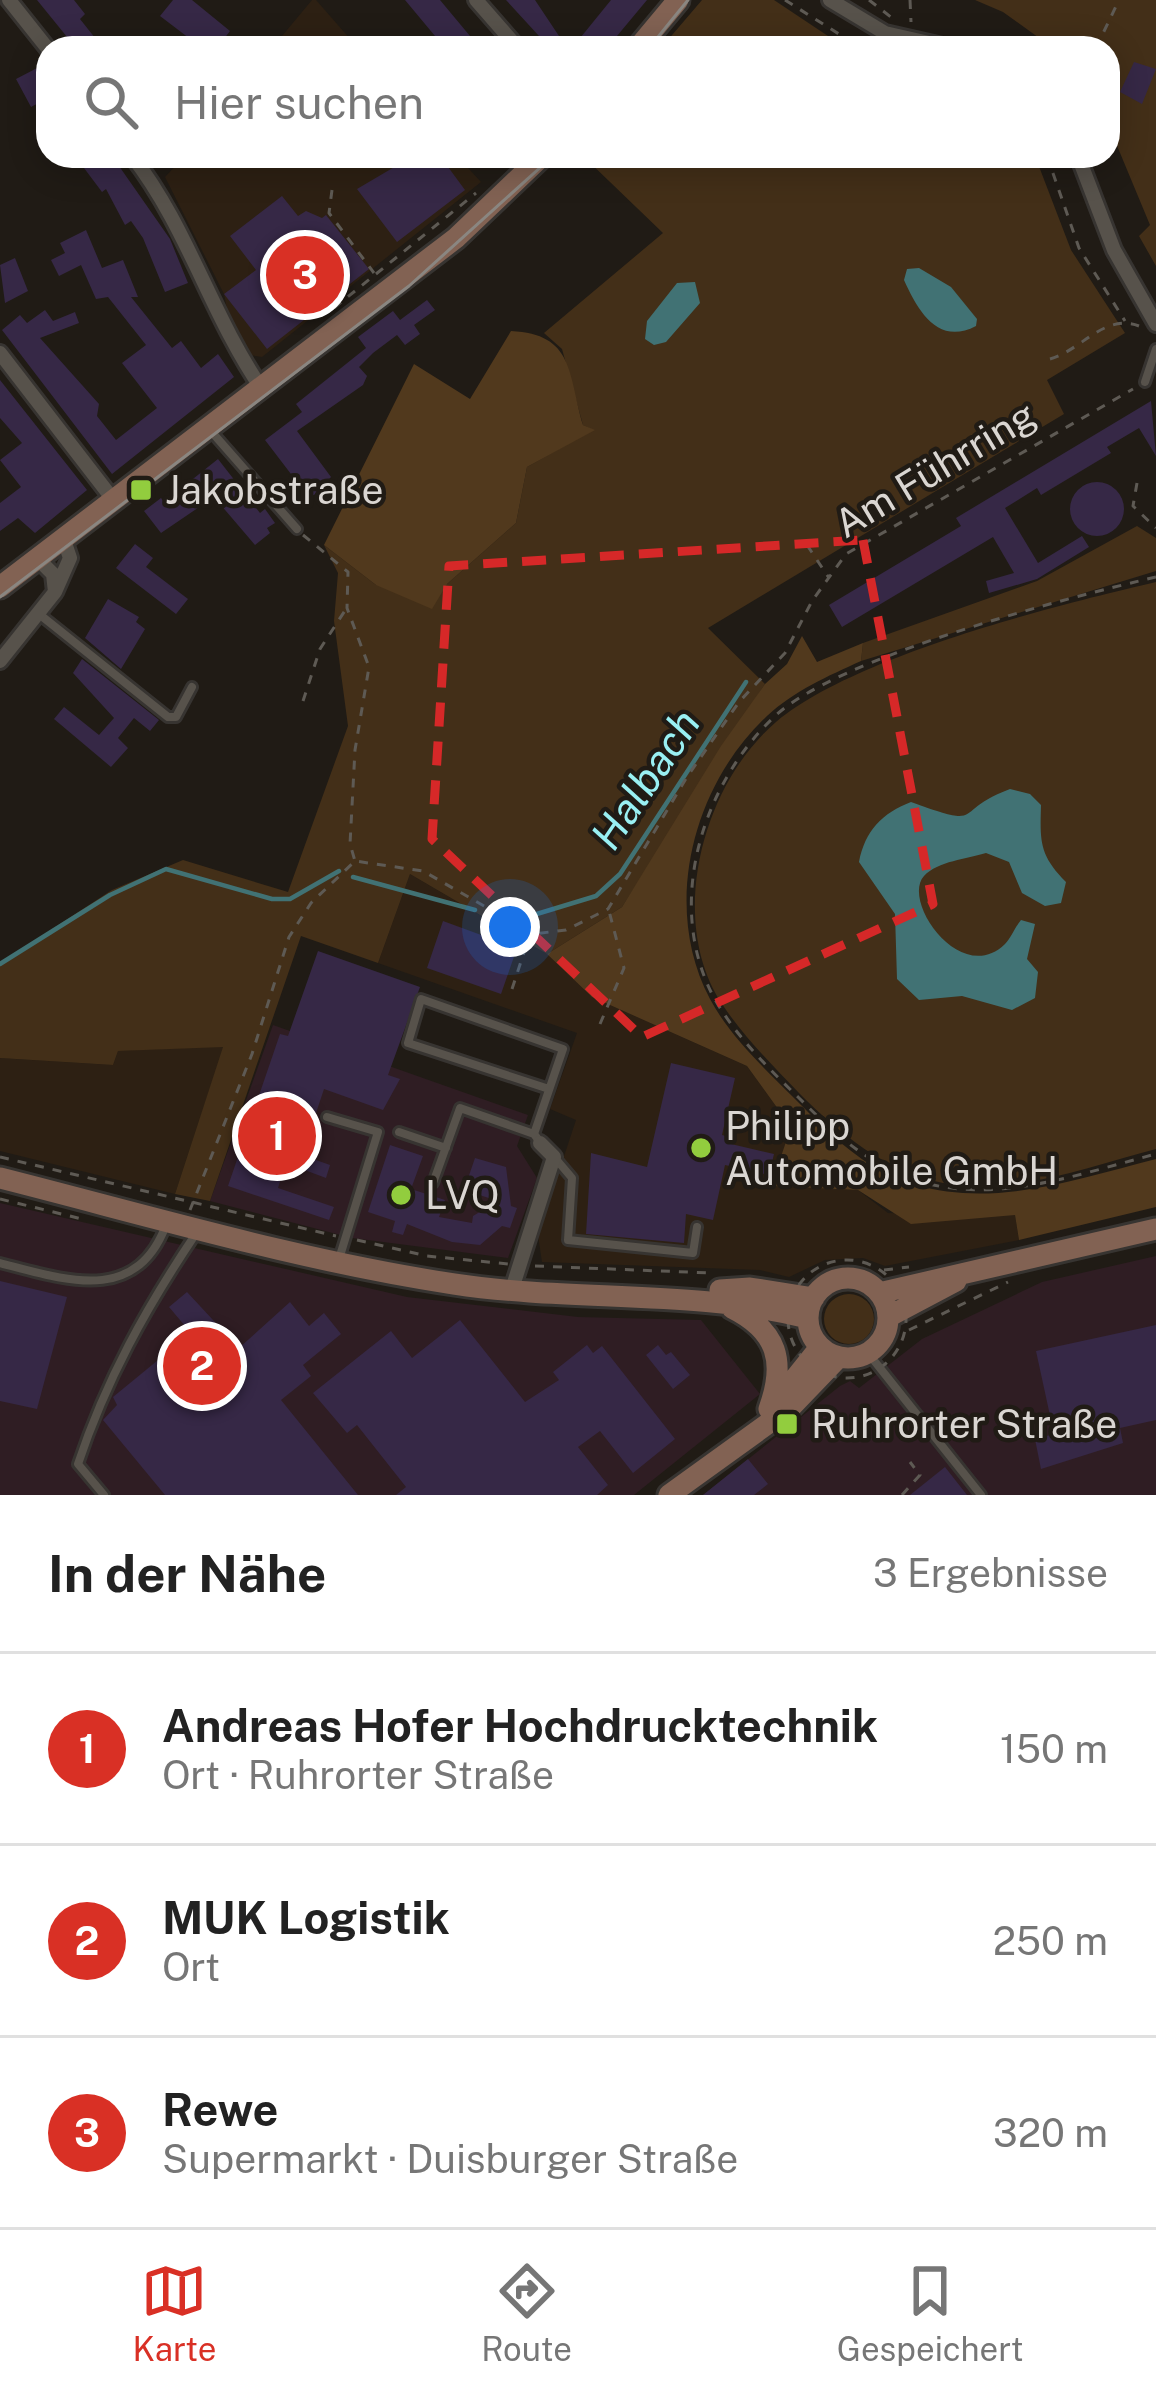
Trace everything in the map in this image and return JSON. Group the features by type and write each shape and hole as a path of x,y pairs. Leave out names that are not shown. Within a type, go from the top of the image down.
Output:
{"main road":[{"path":"648,36 678,0"},
{"path":"0,587 456,238 529,168"},
{"path":"0,1178 186,1220 338,1264 512,1288 801,1306 845,1279 896,1308"},
{"path":"668,1495 773,1414 828,1358 873,1360 896,1308 967,1274 1156,1229"},
{"path":"666,1294 750,1288 801,1306 828,1358"},
{"path":"718,1301 754,1319 776,1346 779,1372 773,1414"}],"street":[{"path":"9,0 38,36"},
{"path":"476,0 508,36"},
{"path":"830,0 859,21 902,36"},
{"path":"141,168 155,186 226,334 262,389"},
{"path":"1083,168 1148,325"},
{"path":"0,353 115,502"},
{"path":"0,661 55,592 70,558 64,540"},
{"path":"38,559 52,574 55,592"},
{"path":"512,1288 554,1157 537,1138"}],"lane":[{"path":"1145,382 1156,349"},
{"path":"209,428 297,530"},
{"path":"38,613 168,717 176,717 192,686"},
{"path":"433,1183 460,1108 537,1138 563,1049 421,999 408,1043 549,1089"},
{"path":"328,1117 378,1132 338,1264"},
{"path":"399,1132 446,1148"},
{"path":"554,1157 572,1178 568,1240 693,1253 697,1227"},
{"path":"0,1263 76,1282 139,1270 186,1220"},
{"path":"104,1495 78,1464 98,1403 186,1220"},
{"path":"873,1360 981,1495"}],"path":[{"path":"785,0 842,36"},
{"path":"869,0 909,36"},
{"path":"910,0 913,36"},
{"path":"1102,36 1119,0"},
{"path":"1051,168 1079,248 1125,321"},
{"path":"332,190 329,213 376,274"},
{"path":"1050,359 1106,326 1125,321 1148,325"},
{"name":"Am Führring","path":"608,909 687,777 739,701 785,653 846,554 1145,382"},
{"path":"1137,483 1133,506 1156,528"},
{"path":"297,530 344,565 347,608 369,667 355,750 350,844 355,861"},
{"path":"807,545 830,578"},
{"path":"1156,577 865,665 776,715 725,777 710,806 699,842 692,914 703,969 722,1010 772,1072 832,1130 873,1161 913,1180 993,1191 1156,1154"},
{"path":"303,701 320,650 347,608"},
{"path":"355,861 424,872 530,933 566,930 608,909 624,968 599,1024"},
{"path":"186,1220 252,1054 289,937 310,903 355,861"},
{"path":"512,989 530,933"},
{"path":"509,970 517,972"},
{"path":"0,1157 186,1220 517,1265 730,1273"},
{"path":"801,1306 796,1284 825,1266 858,1262 884,1270 896,1308 873,1360 848,1377 828,1358"},
{"path":"896,1308 1022,1275"},
{"path":"902,1495 920,1475 910,1462"}],"highlighted area":[{"path":"863,540 933,904 642,1037 432,839 449,566"}],"shaded area":[{"path":"316,0 348,36 282,36"},
{"path":"702,0 774,0 828,36 671,36"},
{"path":"975,0 1156,0 1156,266 1139,236 1150,225 1120,153 1120,36 1036,36 1003,12"},
{"path":"174,168 468,168 481,182 262,357 250,355 230,324 224,294 165,177"},
{"path":"595,168 1040,168 1071,250 1125,333 1047,380 1064,414 708,628 765,684 622,907 547,954 410,874 378,963 301,936 210,1201 175,1194 223,1047 118,1051 113,1065 0,1058 0,963 112,890 183,860 288,892 348,726 334,621 338,573 324,545 376,585 447,584 516,523 527,467 593,430 583,425 562,349 544,333 663,233"},
{"path":"511,331 532,334 558,348 570,373 583,425 595,430 527,467 516,523 447,584 432,609 376,585 324,545 414,364 470,399"},
{"path":"1137,526 1156,538 1156,571 861,661 863,643 1037,581"},
{"path":"1156,582 1156,1149 1051,1178 996,1186 943,1183 902,1170 865,1149 815,1108 722,1004 705,970 697,933 695,894 712,816 750,748 810,698 957,636"},
{"path":"802,636 817,662 863,643 861,661 800,692 767,716 741,744 704,811 692,848 688,925 695,963 718,1012 747,1050 819,1123 848,1149 897,1179 946,1191 1006,1192 1156,1159 1156,1207 1019,1240 1015,1215 911,1224 858,1190 771,1186 791,1127 747,1066 592,997 547,954 622,907 721,746 765,684 787,664"},
{"path":"410,874 547,954 592,997 747,1066 791,1127 772,1186 858,1190 888,1213 1015,1215 1019,1240 885,1266 863,1258 825,1260 789,1277 760,1270 542,1262 538,1235 576,1120 550,1109 577,1033 378,963"},
{"path":"273,1025 528,1115 517,1146 537,1178 508,1258 352,1238 210,1201"},
{"path":"224,1046 175,1194 0,1151 0,1058 113,1065 118,1051"},
{"path":"0,1203 407,1297 578,1317 701,1320 760,1394 634,1495 0,1495"},
{"path":"1156,1256 1156,1495 703,1495 840,1386 850,1381 859,1388 922,1339 1042,1282"},
{"path":"849,1294 867,1301 874,1319 867,1337 849,1344 831,1337 824,1319 831,1301"}],"water":[{"path":"919,268 951,287 977,319 976,326 951,332 931,322 904,280 907,269"},
{"path":"695,282 700,303 666,342 654,345 645,339 647,321 677,283"},
{"path":"1010,789 1030,794 1041,805 1043,847 1066,882 1061,903 1045,906 1022,893 1009,862 986,853 930,871 919,888 928,920 939,936 971,955 988,954 1005,944 1021,920 1035,924 1027,959 1038,972 1035,998 1012,1010 962,996 919,1000 897,979 895,914 859,862 866,841 883,818 911,802 960,816"}],"building":[{"path":"37,0 74,0 85,14 80,19 93,36 66,36"},
{"path":"173,0 192,0 230,31 226,36 186,36 160,16"},
{"path":"405,0 440,0 470,36 435,36"},
{"path":"506,0 535,0 559,36 539,36"},
{"path":"611,0 647,0 617,36 582,36"},
{"path":"1134,62 1156,69 1142,104 1120,92"},
{"path":"36,69 36,104 31,107 16,79"},
{"path":"84,168 120,168 170,239 188,283 165,292 143,238 131,221 125,225 106,189 102,192"},
{"path":"393,168 449,168 465,190 397,242 357,189"},
{"path":"282,196 298,216 306,211 322,218 326,215 369,269 267,349 224,294 256,270 230,236"},
{"path":"86,230 102,268 123,260 138,297 131,297 172,348 181,341 201,368 218,354 234,377 112,474 2,330 20,315 27,323 45,310 53,321 75,312 79,323 40,338 99,404 97,416 116,440 157,408 122,363 146,345 108,297 96,299 81,265 59,276 51,260 65,253 60,243"},
{"path":"15,258 28,291 5,303 0,265"},
{"path":"427,300 435,310 414,325 420,334 405,345 397,335 373,353 359,367 367,376 363,385 297,431 331,477 314,495 307,495 265,440 302,412 296,404 366,348 358,337 393,311 400,320"},
{"path":"0,380 87,490 35,533 18,518 0,531 0,503 21,487 0,460 22,443 0,418"},
{"path":"1151,401 1156,456 1139,428 1107,447 1111,453 1041,495 1037,488 1005,508 1038,563 1082,536 1089,547 1037,579 989,593 986,581 1014,573 993,537 842,627 829,605 961,526 956,518"},
{"path":"218,459 260,513 265,509 275,523 255,545 214,497 161,533 144,511 161,498 164,502"},
{"path":"1097,482 1116,490 1124,509 1116,528 1097,536 1078,528 1070,509 1078,490"},
{"path":"135,544 153,558 146,567 188,599 176,614 116,568"},
{"path":"108,599 139,617 136,622 145,629 121,669 85,638"},
{"path":"82,659 159,720 150,731 134,718 118,738 128,748 111,767 54,719 64,707 99,735 114,718 73,673"},
{"path":"443,921 517,948 501,994 427,968"},
{"path":"318,951 420,987 388,1075 400,1079 383,1110 324,1089 302,1155 330,1165 326,1178 286,1163 278,1188 334,1207 329,1220 228,1186 280,1034 288,1036"},
{"name":"Philipp Automobile GmbH","path":"671,1063 735,1078 722,1135 733,1138 731,1144 774,1154 769,1175 725,1165 713,1220 686,1214 684,1243 586,1234 591,1153 647,1167"},
{"path":"390,1145 423,1156 411,1189 445,1200 439,1217 472,1223 473,1216 498,1201 464,1190 475,1158 506,1167 511,1206 517,1208 510,1228 502,1226 480,1245 452,1242 407,1224 403,1235 392,1232 395,1221 368,1212"},
{"path":"0,1281 67,1297 37,1409 0,1401"},
{"path":"187,1292 239,1348 290,1302 309,1326 324,1313 341,1334 303,1365 311,1376 281,1400 358,1495 165,1495 103,1420 117,1405 113,1397 191,1333 169,1307"},
{"path":"460,1320 525,1402 559,1380 553,1372 587,1345 593,1353 602,1346 675,1439 633,1473 600,1431 578,1447 608,1485 597,1495 396,1495 406,1487 357,1425 347,1433 313,1393 391,1331 412,1358"},
{"path":"1156,1325 1156,1420 1120,1428 1123,1443 1041,1469 1035,1439 1054,1434 1036,1351"},
{"path":"658,1345 666,1355 671,1352 690,1375 673,1389 646,1355"},
{"path":"748,1459 768,1484 754,1495 703,1495"},
{"path":"945,1467 967,1495 910,1495"}],"waterway":[{"name":"Halbach","path":"517,920 596,896 620,874 746,682"},
{"name":"Halbach","path":"0,964 110,895 166,869 272,899 290,899 339,871"},
{"name":"Halbach","path":"353,877 475,910"}],"tram line":[{"path":"659,36 688,0"},
{"path":"0,597 409,286 540,168"}],"place":[{"name":"Rewe","path":"305,275"},
{"name":"Jakobstraße","path":"141,490"},
{"name":"Andreas Hofer Hochdrucktechnik","path":"277,1136"},
{"name":"Philipp Automobile GmbH","path":"701,1148"},
{"name":"LVQ","path":"401,1195"},
{"name":"MUK Logistik","path":"202,1366"},
{"name":"Ruhrorter Straße","path":"787,1424"}]}
